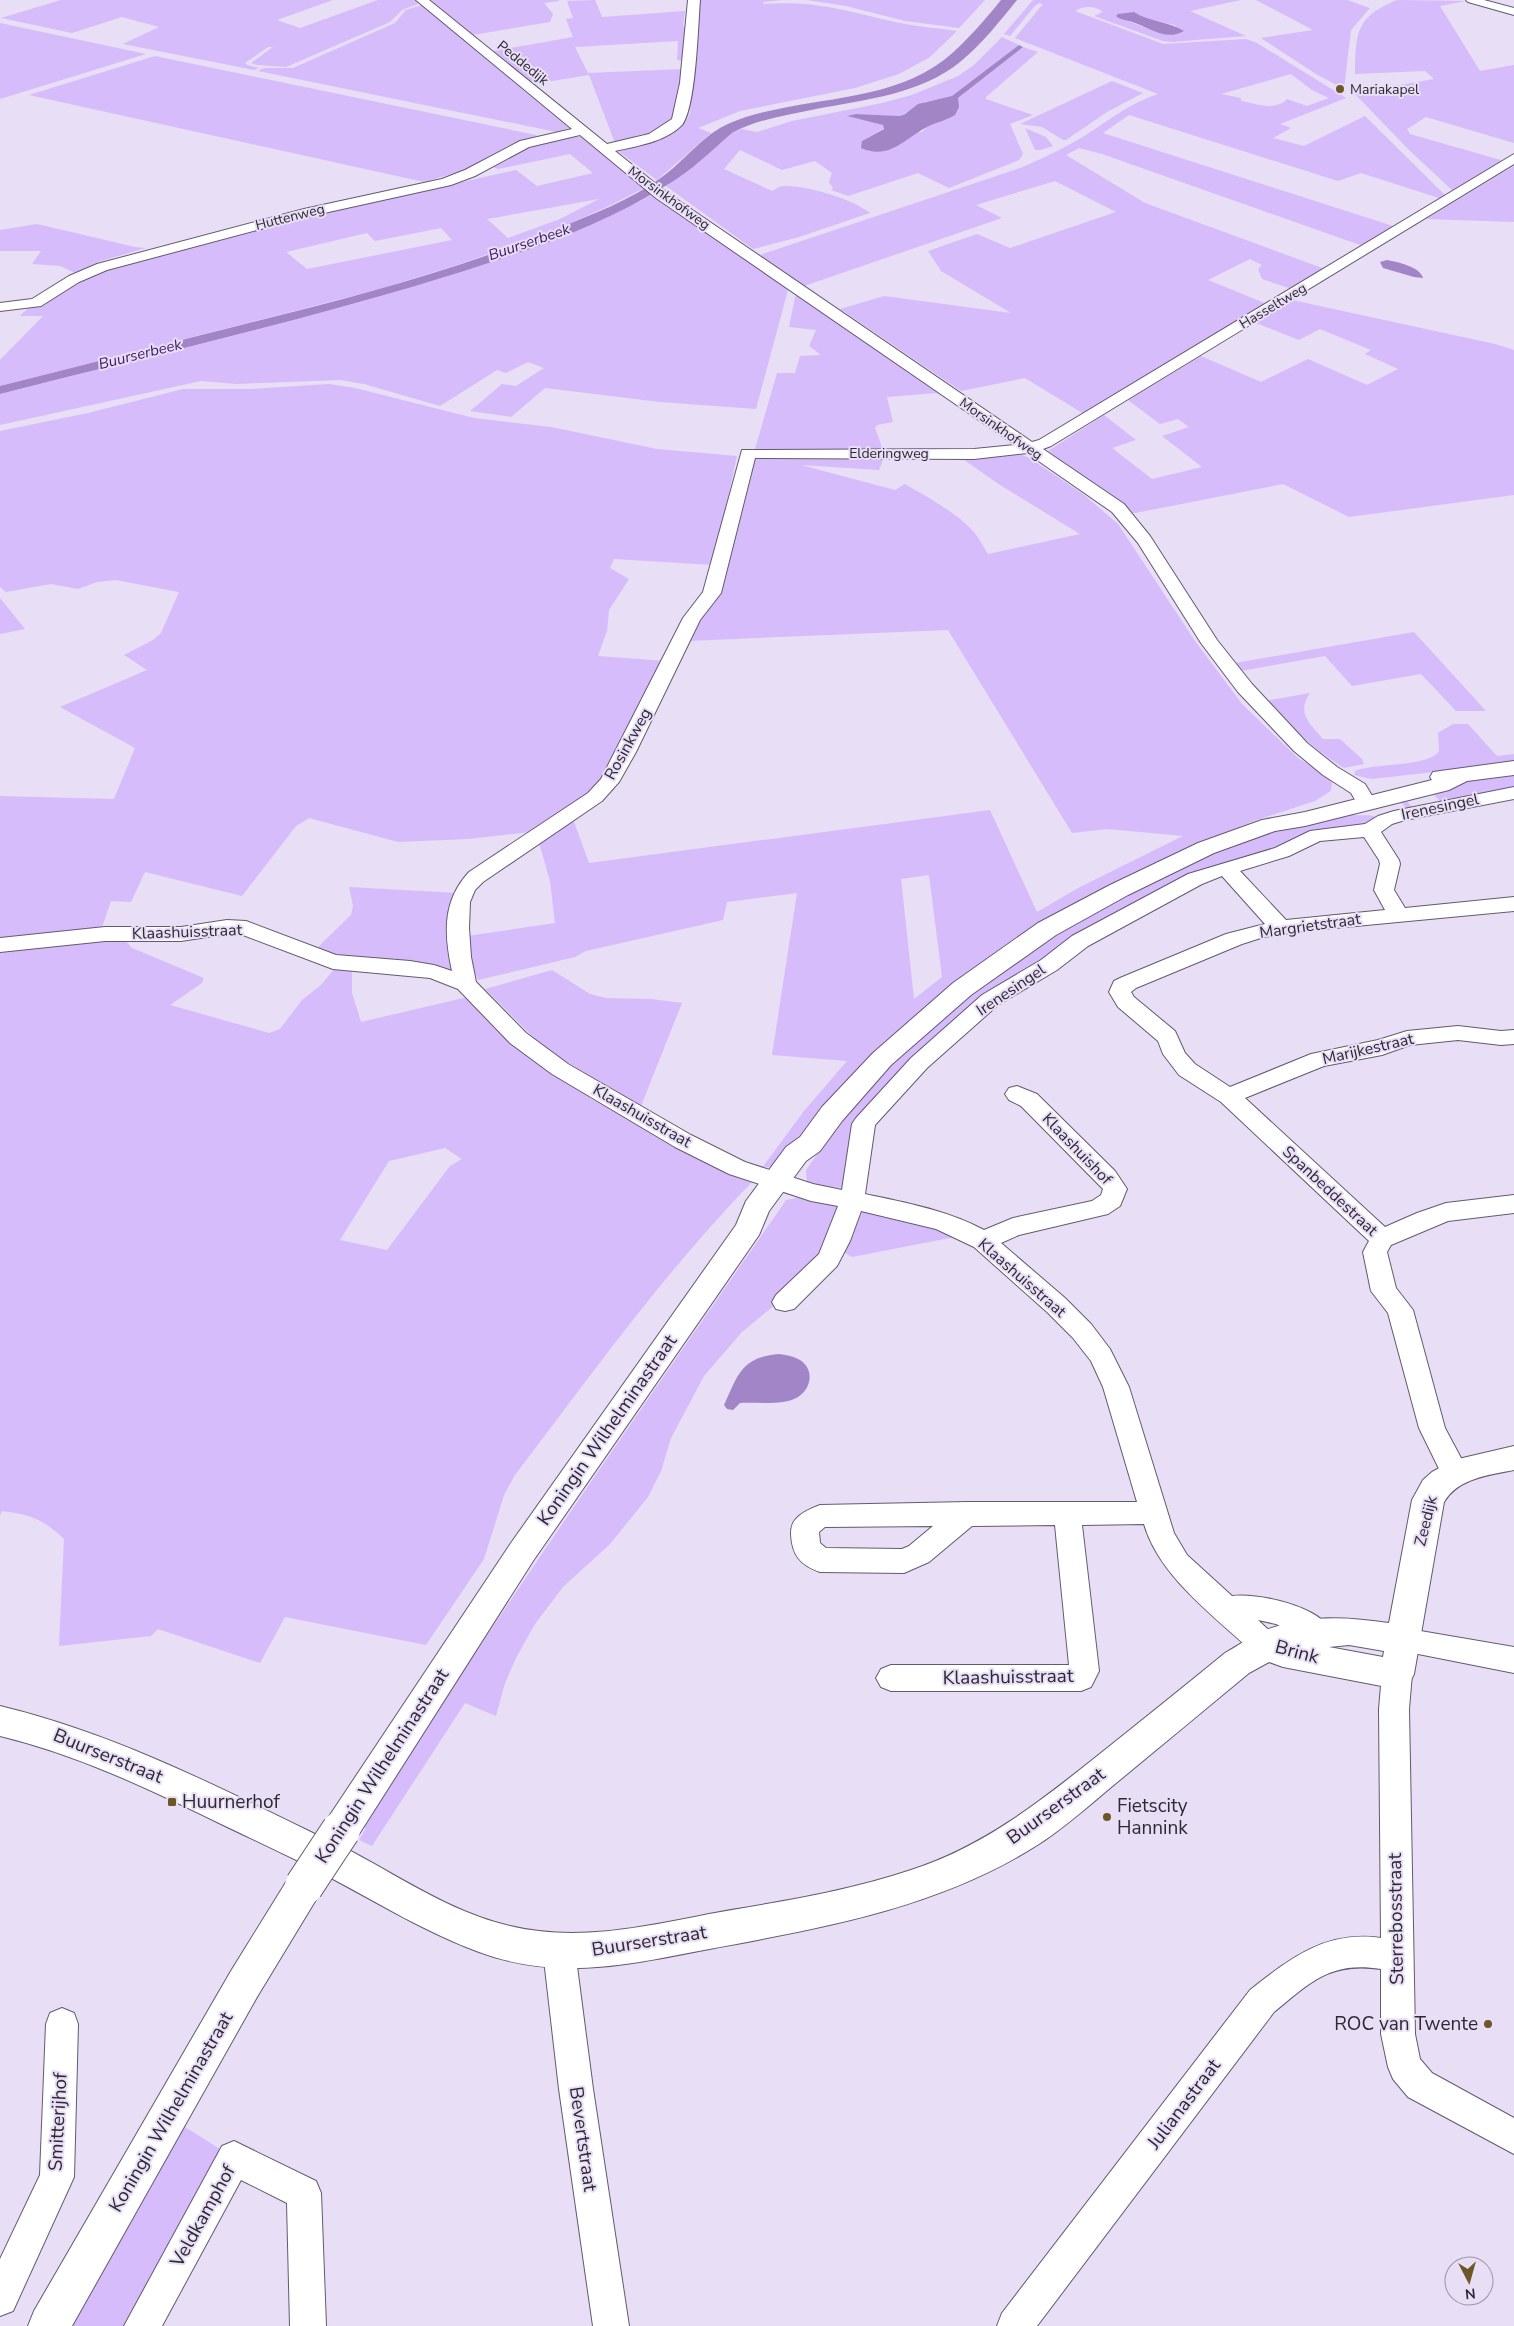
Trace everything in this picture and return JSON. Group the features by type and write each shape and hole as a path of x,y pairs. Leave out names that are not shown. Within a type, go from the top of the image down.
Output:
{"main road":[{"name":"Koningin Wilhelminastraat","path":"49,2326 244,1984 304,1886 437,1680 522,1552 749,1228 767,1216 783,1183 809,1159 810,1144 832,1114 882,1059 962,989 1048,929 1119,890 1206,848 1270,825 1305,819 1360,796 1441,785 1459,776 1514,768"},
{"name":"Zeedijk","path":"1403,1640 1428,1500 1439,1484 1455,1473 1478,1465 1514,1458"},
{"name":"Brink","path":"1266,1646 1276,1641 1334,1631 1403,1640"},
{"name":"Sterrebosstraat","path":"1397,1674 1403,1640"},
{"name":"Brink","path":"1266,1646 1283,1653 1346,1663 1397,1674"},
{"name":"Buurserstraat","path":"0,1721 49,1732 94,1747 139,1766 339,1863 468,1931 507,1944 532,1949 588,1952 623,1948 841,1908 917,1886 982,1857 1027,1832 1067,1802 1231,1668 1266,1646"}],"street":[{"name":"Peddedijk","path":"422,0 604,149"},
{"path":"604,149 649,138 669,128 681,117 694,0"},
{"path":"1472,0 1514,12"},
{"name":"Huttenweg","path":"0,308 36,303 74,279 102,266 304,213 446,182 470,173 525,144 581,131"},
{"name":"Morsinkhofweg","path":"604,149 653,188 1118,508 1130,521 1210,643 1248,692 1288,736 1334,774 1339,784 1360,796"},
{"name":"Hasseltweg","path":"1030,448 1054,438 1514,158"},
{"name":"Elderingweg","path":"748,453 974,454 1030,448"},
{"name":"Rosinkweg","path":"466,984 458,928 460,902 466,888 476,877 498,860 595,797 608,782 626,752 692,618 712,593 748,453"},
{"name":"Irenesingel","path":"785,1302 828,1260 838,1241 852,1201 864,1124 919,1063 990,1000 1049,965 1080,941 1195,879 1282,852 1301,841 1317,835 1370,830 1385,820 1400,815 1514,793"},
{"path":"1370,830 1389,860 1390,864 1384,890 1399,915"},
{"path":"1226,868 1280,927"},
{"name":"Margrietstraat","path":"1120,992 1122,986 1128,983 1225,943 1280,927 1514,904"},
{"name":"Klaashuisstraat","path":"0,945 105,934 181,934 227,927 246,928 333,962 410,968 434,972 466,984 518,1038 560,1069 682,1141 736,1168 783,1183 852,1201 909,1212 944,1222 983,1241 1056,1305 1082,1331 1101,1356 1116,1388 1161,1536 1177,1563 1266,1646"},
{"name":"Spanbeddestraat","path":"1120,992 1126,1002 1172,1042 1176,1058 1202,1082 1229,1096 1382,1239 1374,1252 1384,1291 1400,1310 1432,1428 1442,1451 1455,1473"},
{"name":"Marijkestraat","path":"1229,1096 1319,1059 1382,1047 1407,1038 1458,1033 1501,1038 1514,1037"},
{"name":"Klaashuishof","path":"983,1241 1013,1227 1099,1208 1111,1200 1115,1189 1107,1177 1029,1100 1017,1094"},
{"path":"1382,1239 1446,1212 1514,1204"},
{"path":"968,1513 919,1554 904,1561 820,1560 806,1548 805,1527 820,1516 968,1513 1153,1513"},
{"name":"Klaashuisstraat","path":"891,1678 1081,1678 1084,1671 1067,1513"},
{"name":"Brink","path":"1227,1609 1243,1606 1262,1608 1334,1631"},
{"path":"1334,1631 1346,1663"},
{"path":"1403,1640 1514,1660"},
{"name":"Sterrebosstraat","path":"1397,1674 1394,1709 1396,1955 1398,2034 1405,2067 1420,2086 1514,2137"},
{"name":"Bevertstraat","path":"559,1951 576,2089 611,2326"},
{"name":"Julianastraat","path":"1016,2326 1262,2001 1290,1978 1323,1958 1353,1951 1396,1955"},
{"name":"Smitterijhof","path":"0,2298 57,2177 62,2024"},
{"name":"Veldkamphof","path":"142,2326 234,2158 304,2193 308,2326"}],"shaded area":[{"path":"61,0 333,0 277,20 300,28 378,0 416,0 420,3 402,10 390,22 286,67 251,63 273,47 268,47 245,63 259,68 254,70 123,44 159,27 122,17 72,33 1,18"},
{"path":"431,0 559,1 544,3 553,14 550,22 473,35"},
{"path":"595,0 602,17 685,11 683,26 686,28 684,61 677,60 678,41 575,47 588,73 683,69 676,119 651,134 642,134 615,143 589,75 534,84 493,51 573,37 566,19 573,18 567,1"},
{"path":"700,0 783,0 763,2 764,4 817,5 907,24 957,31 930,57 899,74 855,88 740,111 698,128 711,133 657,180 618,151 659,140 669,135 678,130 690,113"},
{"path":"807,0 985,0 959,28 905,21 846,6"},
{"path":"1033,0 1241,0 1190,11 1246,36 1172,42 1163,41 1094,16 1103,12 1093,7 1085,7 1075,11 1163,44 1246,39 1257,43 1346,98 1280,124 1291,128 1273,138 1304,146 1365,116 1446,196 1442,199 1361,173 1338,181 1129,115 1103,133 1396,227 1363,246 1102,154 1079,148 1066,155 1145,203 1325,269 1292,289 1262,279 1258,269 1262,265 1250,259 1208,280 1267,304 1084,414 1025,378 961,391 840,309 884,296 1011,313 941,271 928,251 977,234 1010,248 1116,212 1055,181 976,205 1002,218 805,286 760,255 1020,168 1065,147 1116,115 1158,94 1015,38 1043,4 1039,3 1034,7 1010,36 1004,34","holes":["1138,14 1147,19 1175,25 1180,33 1156,32 1119,19","1291,74 1312,90 1329,98 1307,106 1287,99 1282,103 1271,106 1241,101 1241,98 1221,94"]},
{"path":"1256,0 1347,0 1370,8 1351,30 1344,89 1316,74 1261,38 1313,30"},
{"path":"1397,0 1466,1 1440,6 1480,71 1514,65 1514,143 1426,117 1407,129 1410,134 1504,161 1453,191 1408,149 1355,93 1434,79 1425,71 1355,74 1356,48 1361,28 1373,13"},
{"path":"422,5 569,128 557,132 258,71 264,68 293,68 395,23 406,10"},
{"path":"0,23 146,54 0,99"},
{"path":"1002,37 1019,45 952,97 924,102 900,116 856,114 848,116 883,125 884,128 862,141 922,132 927,127 955,115 958,98 1023,47 1038,52 986,97 986,99 1033,115 1010,124 1023,154 1019,160 949,188 918,173 848,196 831,190 833,188 829,182 832,173 815,161 782,170 740,150 724,169 772,191 783,186 816,190 841,198 870,213 799,237 753,249 666,186 732,133 741,129 757,132 792,121 912,95 958,76 974,65"},
{"path":"155,56 537,136 496,153 462,171 424,182 29,95"},
{"path":"1112,81 1143,93 1107,112 1066,140 1042,127 1020,124"},
{"path":"1025,128 1046,137 1053,146 1035,150"},
{"path":"568,137 581,137 646,187 557,229 463,263 376,290 0,386 0,360 43,316 20,316 46,297 102,271 298,219 516,170 537,186 593,173 570,154 498,169 493,167 527,147","holes":["599,199 560,219 508,238 487,219","441,228 452,240 307,269 286,252 367,233 375,241"]},
{"path":"1514,166 1514,222 1426,219"},
{"path":"655,193 789,286 756,409 660,402 545,388 511,417 470,411 502,384 516,386 544,368 528,362 506,373 497,370 440,406 364,384 340,380 236,384 201,381 0,425 0,394 252,331 435,280 563,236 625,209"},
{"path":"37,224 146,248 98,262 75,273 60,266 32,264 41,251 0,251 0,230"},
{"path":"799,293 962,406 937,393 887,397 893,422 877,425 875,428 883,450 755,449 777,373 795,373 800,356 821,355 809,346 816,330 789,327 795,297"},
{"path":"1292,300 1495,344 1514,350 1514,495 1349,517 1283,484 1130,514 1048,451 1104,415 1136,440 1112,448 1152,479 1202,467 1162,436 1189,427 1178,419 1160,424 1128,400 1201,356 1261,382 1308,359 1367,385 1398,369 1365,354 1371,350 1320,329 1299,340 1256,323"},
{"path":"329,384 355,388 474,418 551,427 657,449 737,456 713,565 614,559 610,568 629,579 609,610 607,631 598,656 666,661 620,755 587,798 530,832 468,839 398,842 309,818 296,826 242,896 145,872 131,902 111,901 101,930 0,942 0,796 114,799 135,748 60,707 147,670 124,655 153,640 161,633 179,592 116,580 97,582 78,589 51,584 6,592 0,587 0,431 88,413 183,389 251,389"},
{"path":"1017,452 1031,459 1083,494 1118,524 1195,641 1242,704 1298,758 1327,776 1332,783 1331,791 1315,801 1254,821 1199,844 1040,924 780,1165 762,1168 804,1111 847,1061 772,1055 797,893 727,902 723,920 586,951 575,957 478,980 468,955 467,936 555,923 550,881 538,839 573,819 589,863 990,810 1037,912 1080,887 1183,836 1107,829 1072,833 948,630 688,641 752,459 756,456 884,457 879,470 801,465 895,490 905,484 958,517 973,531 988,554 1080,534 1000,485 957,455","holes":["929,875 942,977 914,999 901,879"]},
{"path":"0,598 25,629 0,634"},
{"path":"1414,632 1486,711 1456,711 1421,674 1352,686 1325,656 1241,671 1235,663"},
{"path":"1310,693 1304,707 1309,723 1323,739 1340,739 1362,759 1364,764 1344,768 1333,761 1312,745 1265,701"},
{"path":"1453,724 1468,724 1497,756 1514,754 1514,763 1372,779 1354,775 1355,771 1363,768 1425,760 1434,756 1439,751 1438,733"},
{"path":"1514,773 1514,789 1440,801 1433,794 1406,800 1412,807 1406,808 1398,798 1457,783"},
{"path":"1349,814 1379,818 1356,827 1320,832 1296,839 1073,941 875,1100 845,1188 822,1187 807,1183 806,1170 818,1153 824,1140 891,1065 976,988 1061,931 1136,888 1253,835"},
{"path":"349,887 457,893 461,975 346,957 315,950 351,915 353,906"},
{"path":"121,936 132,948 204,978 202,983 170,1005 269,1033 280,1029 302,1000 321,985 337,966 352,967 352,993 361,1022 472,996 591,1099 753,1181 659,1287 515,1475 504,1495 484,1559 426,1645 285,1617 260,1663 158,1629 151,1636 59,1646 64,1539 50,1527 29,1516 2,1511 0,1515 0,952","holes":["445,1148 462,1159 450,1166 387,1250 340,1240 389,1161"]},
{"path":"552,970 590,994 606,998 651,999 682,1003 641,1106 544,1048 485,989"},
{"path":"801,1197 842,1206 820,1254 783,1298 742,1332 704,1376 671,1438 661,1471 648,1497 610,1544 563,1587 535,1624 517,1656 505,1683 496,1716 465,1703 372,1846 359,1840 366,1828 362,1826 516,1593 621,1439 786,1200"},
{"path":"863,1210 919,1222 955,1237 852,1257 845,1253 845,1248"},
{"path":"177,2122 223,2151 126,2326 64,2326"}],"water":[{"name":"Buurserbeek","path":"1001,0 1017,0 976,48 945,73 910,89 872,99 773,118 742,128 732,133 693,167 667,185 606,218 575,232 478,267 361,302 0,394 0,386 364,293 443,270 521,243 598,212 638,193 671,170 711,134 730,123 756,114 868,93 920,75 944,60 981,24"},
{"path":"1134,12 1184,31 1171,35 1165,34 1116,16 1118,14"},
{"path":"1019,45 1023,47 958,98 959,107 955,115 929,126 889,150 881,152 861,148 862,141 884,129 883,125 847,116 856,114 900,116 918,104 952,96"},
{"path":"1387,260 1413,268 1423,278 1383,268 1380,262"},
{"path":"779,1354 798,1359 807,1367 810,1377 807,1388 803,1393 785,1402 740,1403 733,1410 727,1409 724,1405 742,1369 756,1359"}],"place":[{"name":"Mariakapel","path":"1340,89"},
{"name":"Huurnerhof","path":"172,1802"},
{"name":"Fietscity Hannink","path":"1107,1817"},
{"name":"ROC van Twente","path":"1488,2024"}]}
